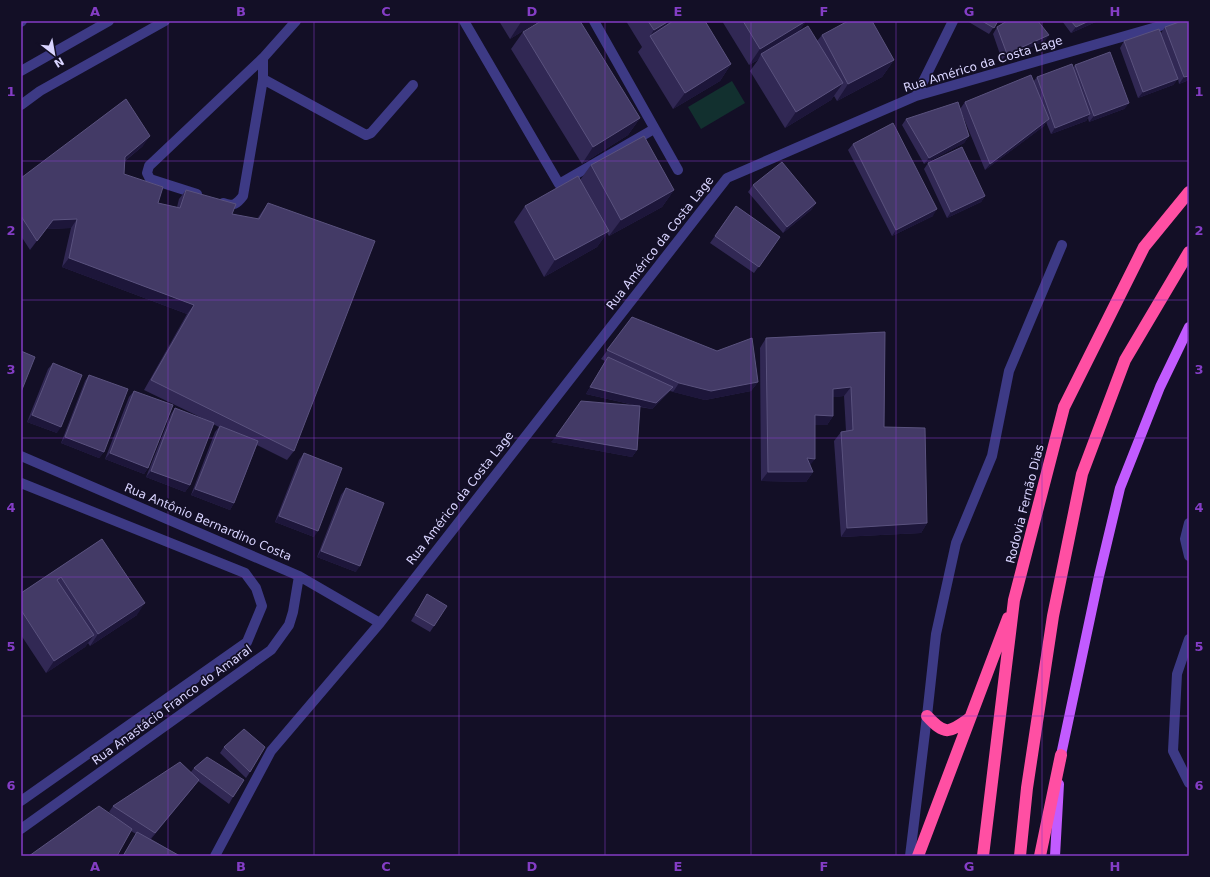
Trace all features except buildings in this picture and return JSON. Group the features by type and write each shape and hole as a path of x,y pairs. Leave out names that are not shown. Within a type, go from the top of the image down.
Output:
{"highway":[{"name":"Rodovia Fernão Dias","path":"983,856 1014,600 1064,407 1144,247 1189,192"},
{"path":"1020,856 1028,788 1053,616 1082,474 1125,360 1189,252"},
{"path":"918,856 1014,600"},
{"path":"927,716 936,726 944,730 954,729 970,718"},
{"path":"1040,856 1061,755"}],"main road":[{"path":"1055,856 1061,755 1099,576 1120,488 1160,387 1189,327"}],"street":[{"path":"21,71 110,21"},
{"path":"21,106 40,91 165,21"},
{"path":"263,58 263,79 243,196 238,203 230,206 150,178 147,173 148,166 263,58 296,21"},
{"path":"464,21 560,184 654,129"},
{"path":"594,21 678,170"},
{"path":"916,96 953,21"},
{"name":"Rua Américo da Costa Lage","path":"215,856 271,751 380,623 727,178 916,96 1174,21"},
{"path":"263,79 366,135 371,133 413,85"},
{"path":"910,856 936,634 956,543 992,456 1009,371 1062,244"},
{"name":"Rua Antônio Bernardino Costa","path":"21,456 299,576 380,623"},
{"name":"Rua Anastácio Franco do Amaral","path":"21,483 245,573 256,588 262,606 247,642 21,801"},
{"path":"1189,523 1185,539 1189,556"},
{"name":"Rua Anastácio Franco do Amaral","path":"21,829 271,650 289,625 293,612 299,576"},
{"path":"1189,640 1177,674 1173,751 1189,783"}],"green space":[{"path":"732,81 745,103 701,129 688,107"}]}
